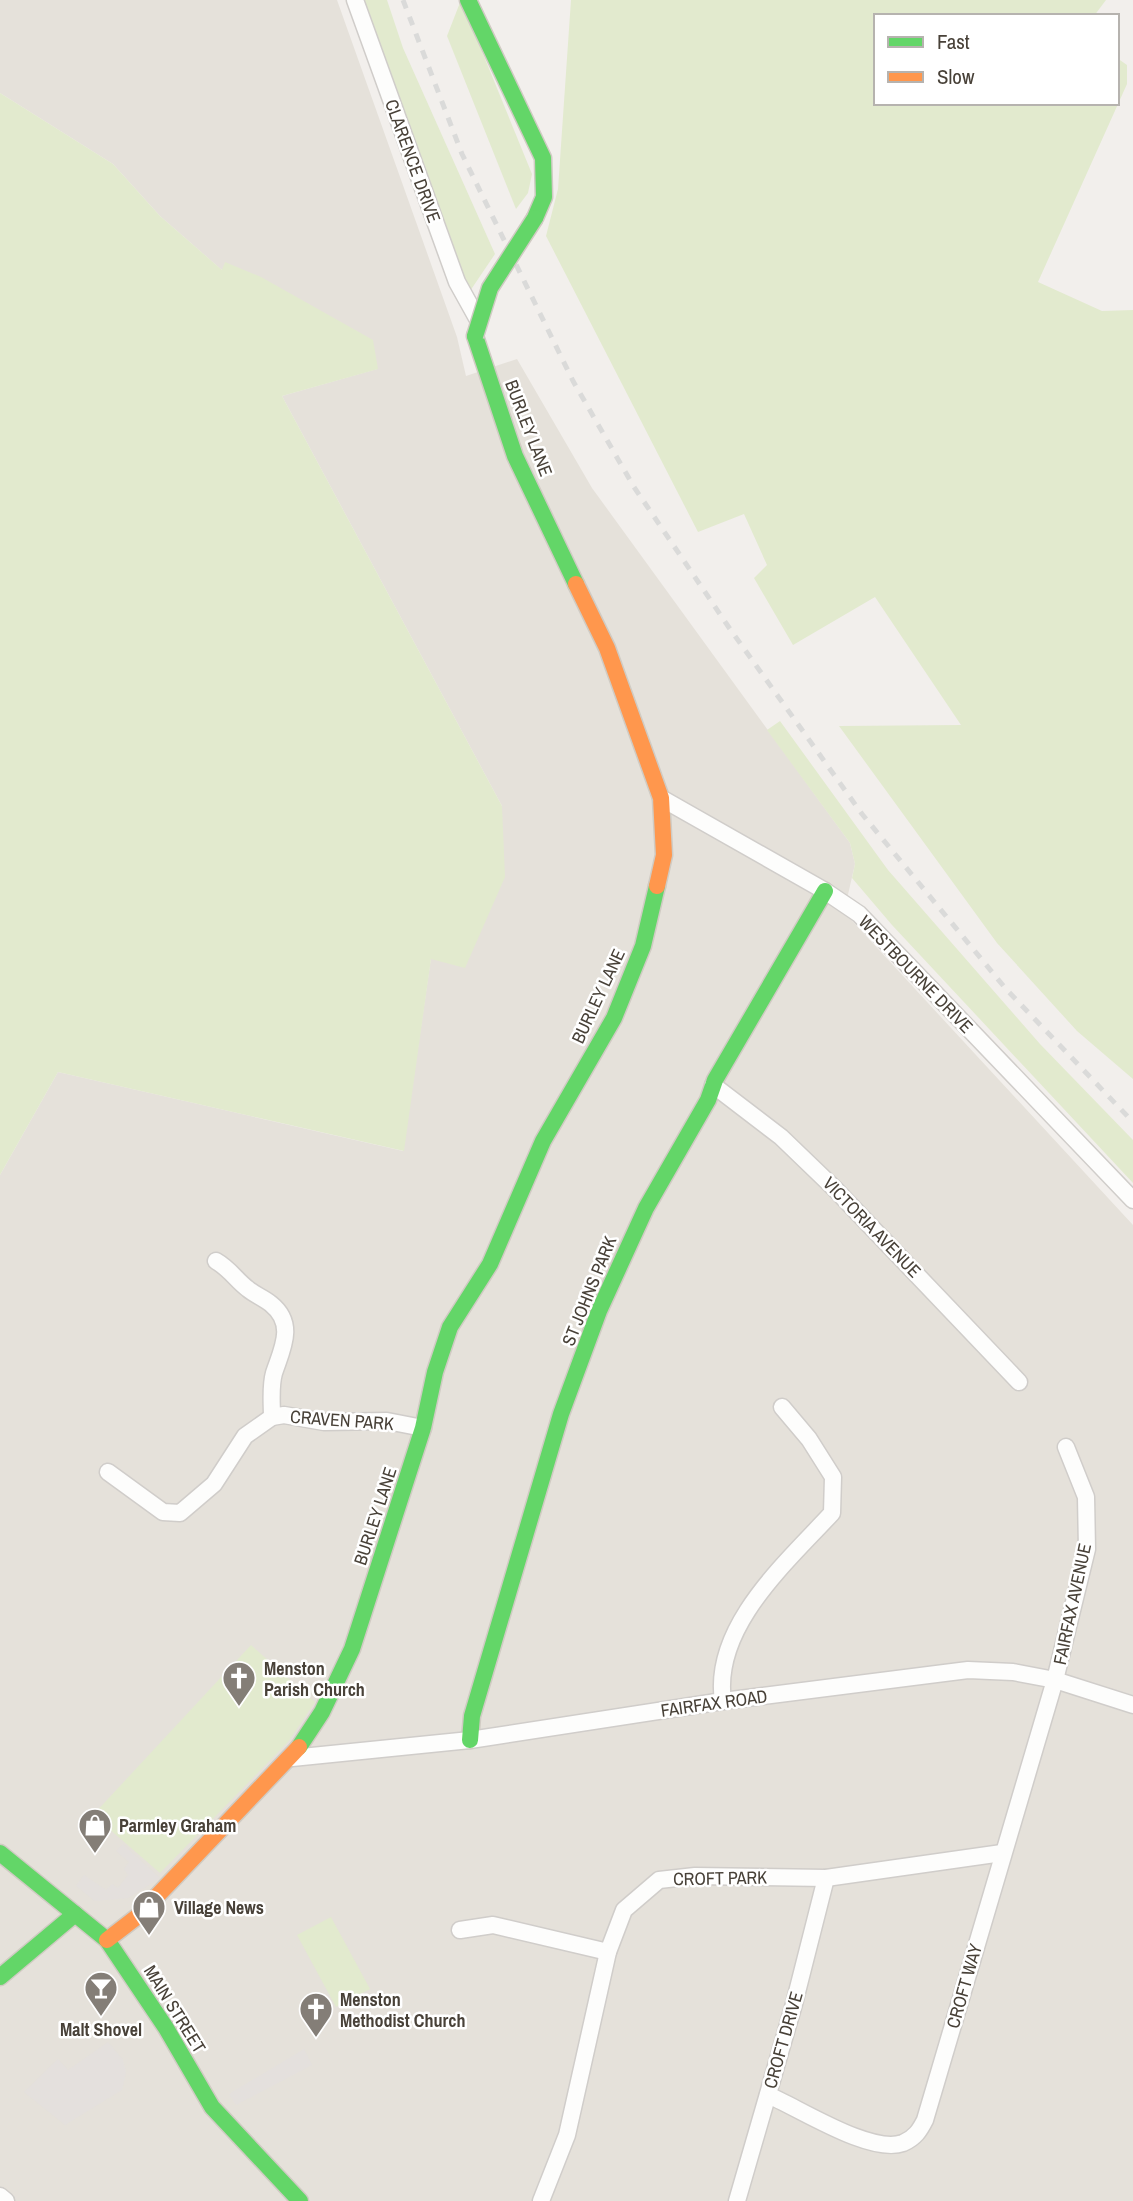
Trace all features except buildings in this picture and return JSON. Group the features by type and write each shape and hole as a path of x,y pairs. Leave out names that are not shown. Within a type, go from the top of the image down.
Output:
{"street":[{"name":"CLARENCE DRIVE","path":"355,0 457,282 477,318"},
{"name":"BURLEY LANE","path":"107,1940 138,1916 292,1758 322,1712 352,1649 423,1428 435,1373 450,1327 490,1265 543,1141 614,1018 643,946 664,855 661,797 607,648 515,456 475,336 477,318 490,286 535,218 544,197 543,158 468,0"},
{"name":"WESTBOURNE DRIVE","path":"661,797 825,891 859,914 1133,1200"},
{"name":"ST JOHNS PARK","path":"470,1740 472,1716 561,1414 599,1311 646,1208 708,1100 713,1085 825,891"},
{"name":"VICTORIA AVENUE","path":"713,1085 781,1137 835,1189 1019,1382"},
{"path":"216,1261 230,1268 246,1288 272,1304 283,1320 285,1349 274,1374 272,1417"},
{"path":"723,1701 720,1681 745,1614 767,1582 832,1513 833,1478 810,1438 782,1407"},
{"name":"CRAVEN PARK","path":"108,1472 163,1511 180,1513 214,1484 245,1436 272,1417 284,1415 324,1422 387,1421 423,1428"},
{"name":"FAIRFAX AVENUE","path":"1055,1680 1087,1549 1086,1497 1066,1447"},
{"name":"FAIRFAX ROAD","path":"292,1758 470,1740 723,1701 968,1670 1013,1672 1055,1680 1133,1704"},
{"name":"CROFT WAY","path":"768,2095 831,2125 885,2145 903,2143 917,2134 925,2120 1055,1680"},
{"name":"MAIN STREET","path":"0,1853 107,1940 166,2028 212,2107 300,2201"},
{"name":"CROFT PARK","path":"541,2201 567,2134 608,1952 624,1910 659,1880 695,1876 826,1878 1002,1853"},
{"name":"CROFT DRIVE","path":"737,2201 826,1878"},
{"path":"0,1977 75,1914"},
{"path":"460,1930 493,1925 608,1952"},
{"path":"0,2196 6,2201"}],"shaded area":[{"path":"0,0 337,0 457,337 466,376 517,359 592,488 850,843 855,864 844,912 1133,1225 1133,2201 0,2201 0,1175 58,1072 403,1151 431,958 502,806 282,396 377,369 225,263 223,271 160,216 113,164 0,93"},
{"path":"123,1844 160,1878 128,1898 95,1901 76,1886 84,1875 106,1890 112,1884 118,1888 128,1875 124,1869 129,1862 116,1851"},
{"name":"Malt Shovel","path":"108,2042 123,2060 126,2072 122,2090 65,2125 24,2092 58,2059 68,2070"},
{"path":"304,2049 312,2065 236,2105 229,2094"}],"green space":[{"path":"362,0 387,0 403,48 495,254 470,291 459,273"},
{"path":"461,0 532,174 528,193 516,209 447,36"},
{"path":"571,0 1106,0 1096,14 874,14 874,105 1118,105 1038,282 1102,311 1133,310 1133,1079 1077,1031 997,943 839,726 961,725 875,597 793,645 754,578 767,565 744,514 698,532 546,236 558,189"},
{"path":"1119,59 1127,65 1127,84 1119,102"},
{"path":"0,93 113,164 160,216 222,270 225,262 261,277 373,340 378,369 282,396 502,806 505,877 465,968 431,959 404,1151 58,1072 0,1175"},
{"path":"780,721 888,870 1040,1044 1133,1140 1133,1183 892,925 852,878 855,864 850,843 767,730"},
{"path":"251,1645 315,1702 288,1742 160,1873 93,1815"},
{"path":"331,1917 370,1989 336,2007 297,1935"}],"railway":[{"path":"403,0 462,154 573,381 634,487 730,629 862,814 1006,989 1133,1122"}],"traffic: fast":[{"path":"468,0 543,158 544,197 535,218"},
{"path":"475,336 490,288 535,218"},
{"path":"475,336 515,456 576,584"},
{"path":"299,1747 322,1712 352,1649 423,1428 435,1372 450,1327 490,1264 543,1141 614,1018 643,946 657,886"},
{"path":"470,1740 472,1716 561,1414 599,1311 646,1208 708,1100 715,1080 825,891"},
{"path":"0,1853 107,1940 166,2028 212,2107 300,2201"},
{"path":"0,1977 75,1914"}],"traffic: slow":[{"path":"576,584 607,648 661,798 664,855 657,886"},
{"path":"107,1940 138,1916 299,1747"}],"place":[{"name":"Menston Parish Church","path":"239,1708"},
{"name":"Parmley Graham","path":"95,1855"},
{"name":"Village News","path":"149,1937"},
{"name":"Malt Shovel","path":"101,2018"},
{"name":"Menston Methodist Church","path":"316,2039"}]}
